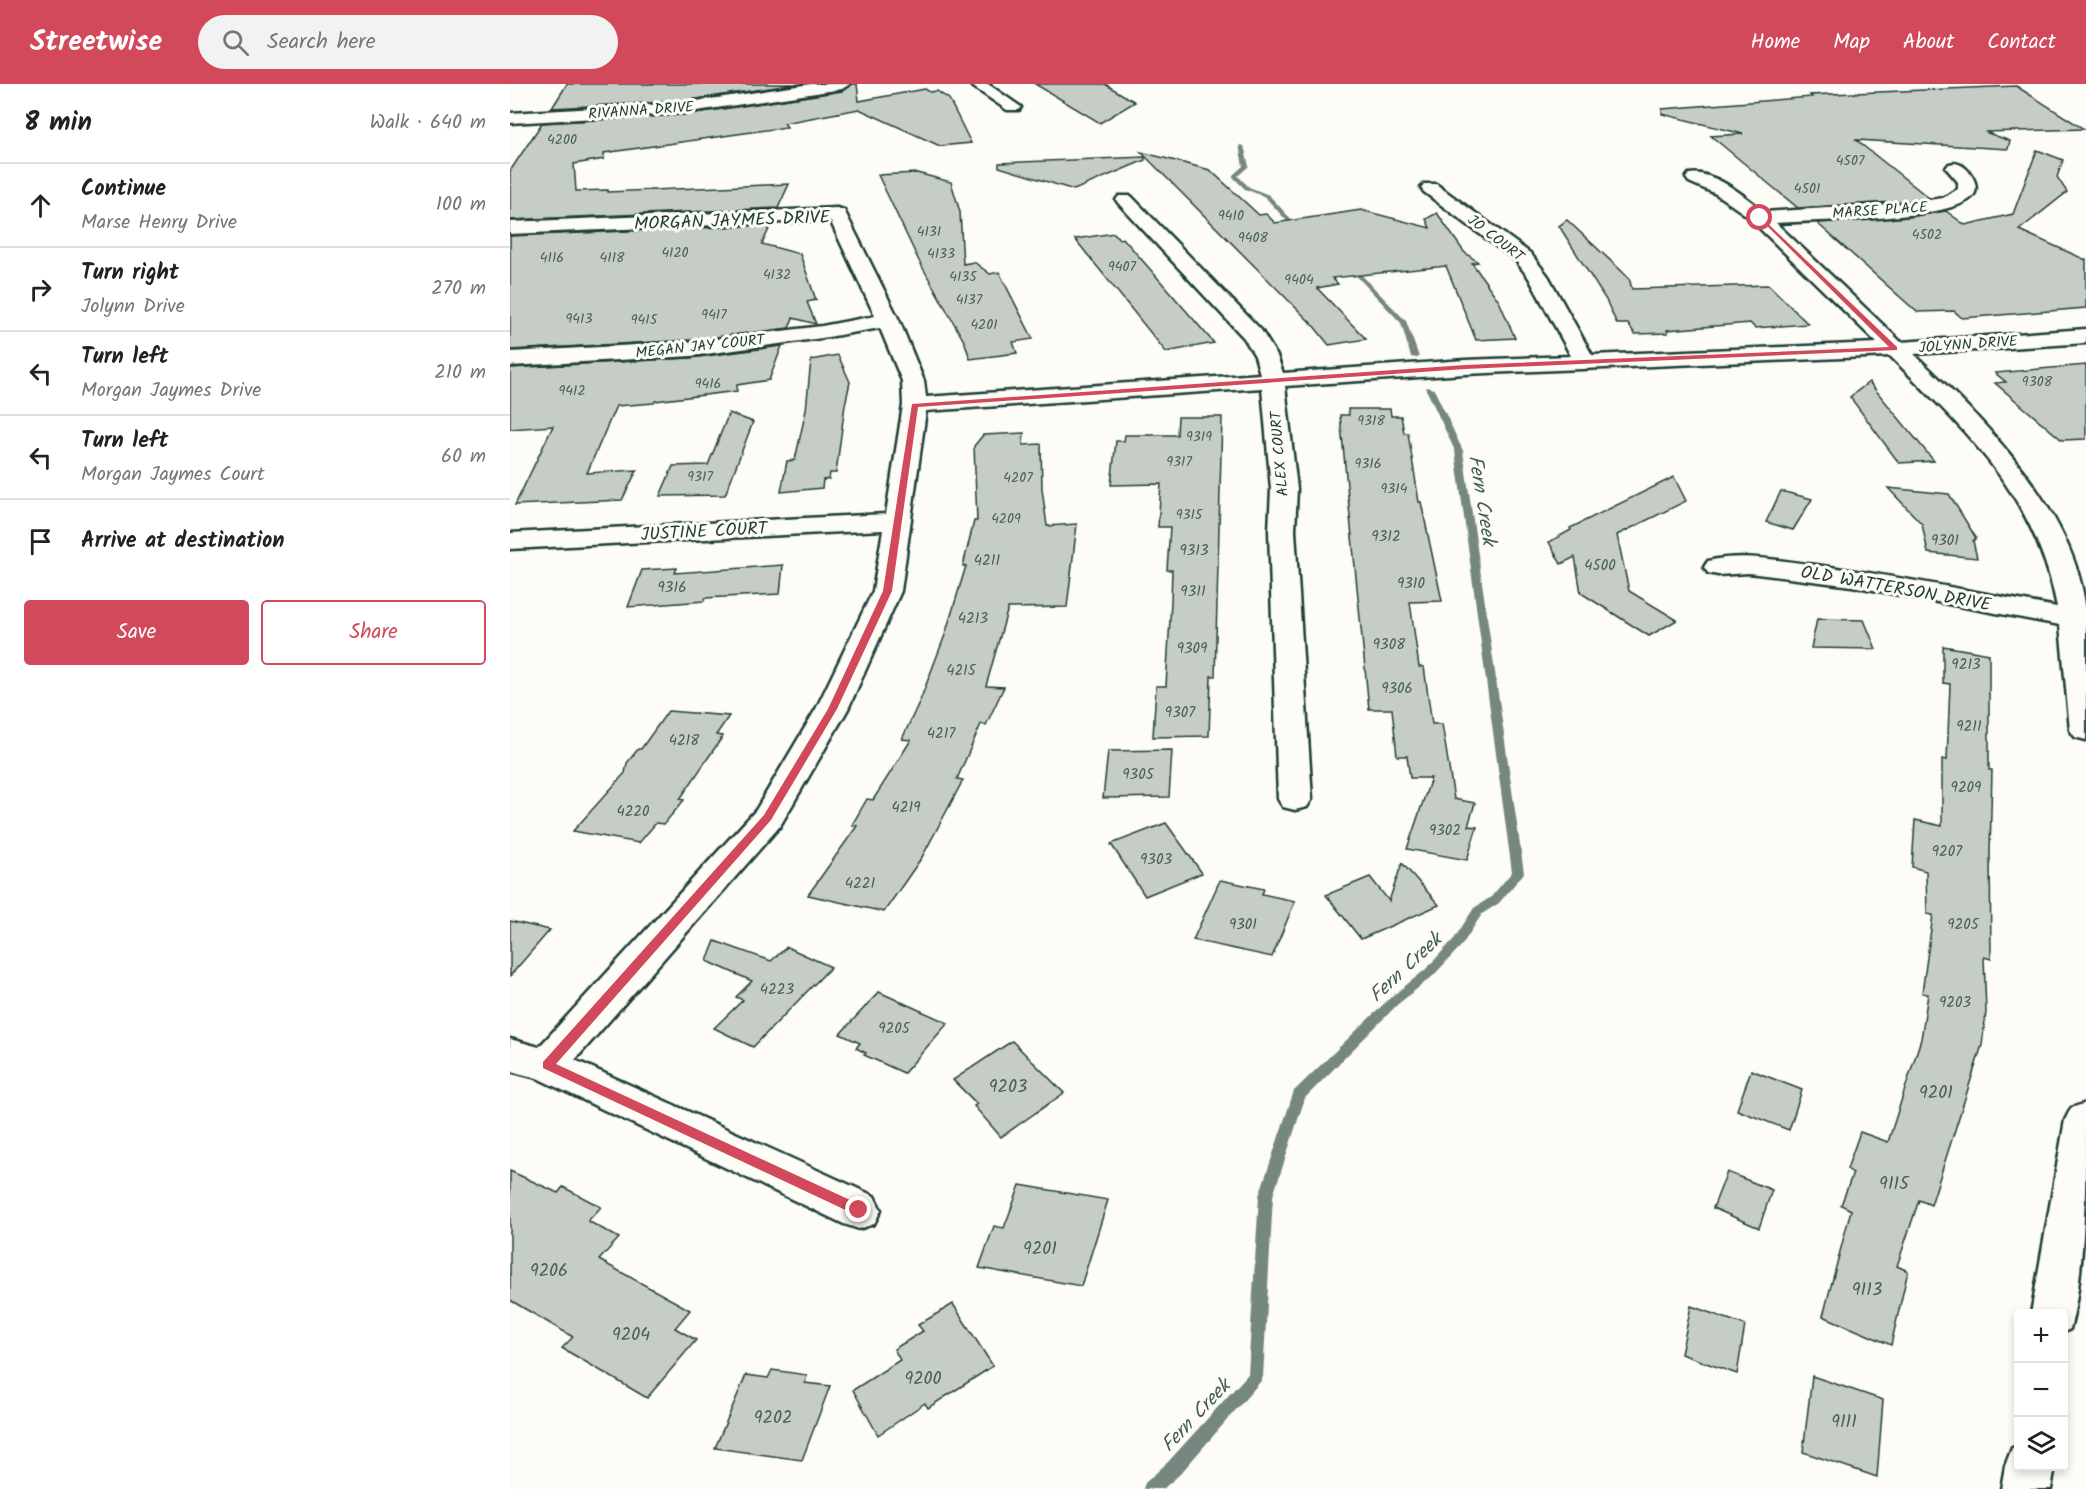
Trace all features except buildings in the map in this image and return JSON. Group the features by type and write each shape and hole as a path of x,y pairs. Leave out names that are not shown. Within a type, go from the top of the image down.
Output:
{"street":[{"name":"RIVANNA DRIVE","path":"510,118 683,108 842,84"},
{"path":"977,84 1013,107"},
{"name":"MARSE PLACE","path":"1760,218 1908,209 1948,203 1965,194 1967,189 1968,182 1959,170 1954,168"},
{"path":"1695,178 1714,184 1736,196 1760,218 1967,418 2017,480 2044,526 2062,569 2079,651 2086,730"},
{"name":"JO COURT","path":"1430,188 1524,257 1538,276 1585,362"},
{"name":"ALEX COURT","path":"1125,201 1253,335 1266,356 1272,379 1284,489 1282,531 1295,799"},
{"name":"MORGAN JAYMES DRIVE","path":"510,228 837,214 888,320 913,381 915,405 887,591 832,709 768,818 529,1060"},
{"name":"MEGAN JAY COURT","path":"510,359 691,349 822,332 888,320"},
{"name":"JOLYNN DRIVE","path":"915,405 1272,379 1585,362 1894,349 2086,336"},
{"name":"JUSTINE COURT","path":"510,541 898,521"},
{"name":"OLD WATTERSON DRIVE","path":"1718,567 1749,565 1852,578 2073,619"},
{"path":"529,1060 859,1210"},
{"path":"2055,1309 2079,1203 2086,1120"},
{"path":"2026,1489 2029,1471"}],"waterway":[{"name":"Fern Creek","path":"1241,146 1246,166 1235,176 1247,188 1267,196 1298,230"},
{"name":"Fern Creek","path":"1350,266 1404,322 1415,357"},
{"name":"Fern Creek","path":"1151,1489 1174,1468 1255,1377 1266,1196 1299,1095 1394,1001 1429,973 1458,942 1478,911 1495,900 1518,873 1459,451 1430,389"}],"route":[{"path":"859,1210 547,1065 768,818 832,709 887,591 915,405 1465,367 1894,349 1760,218"}]}
